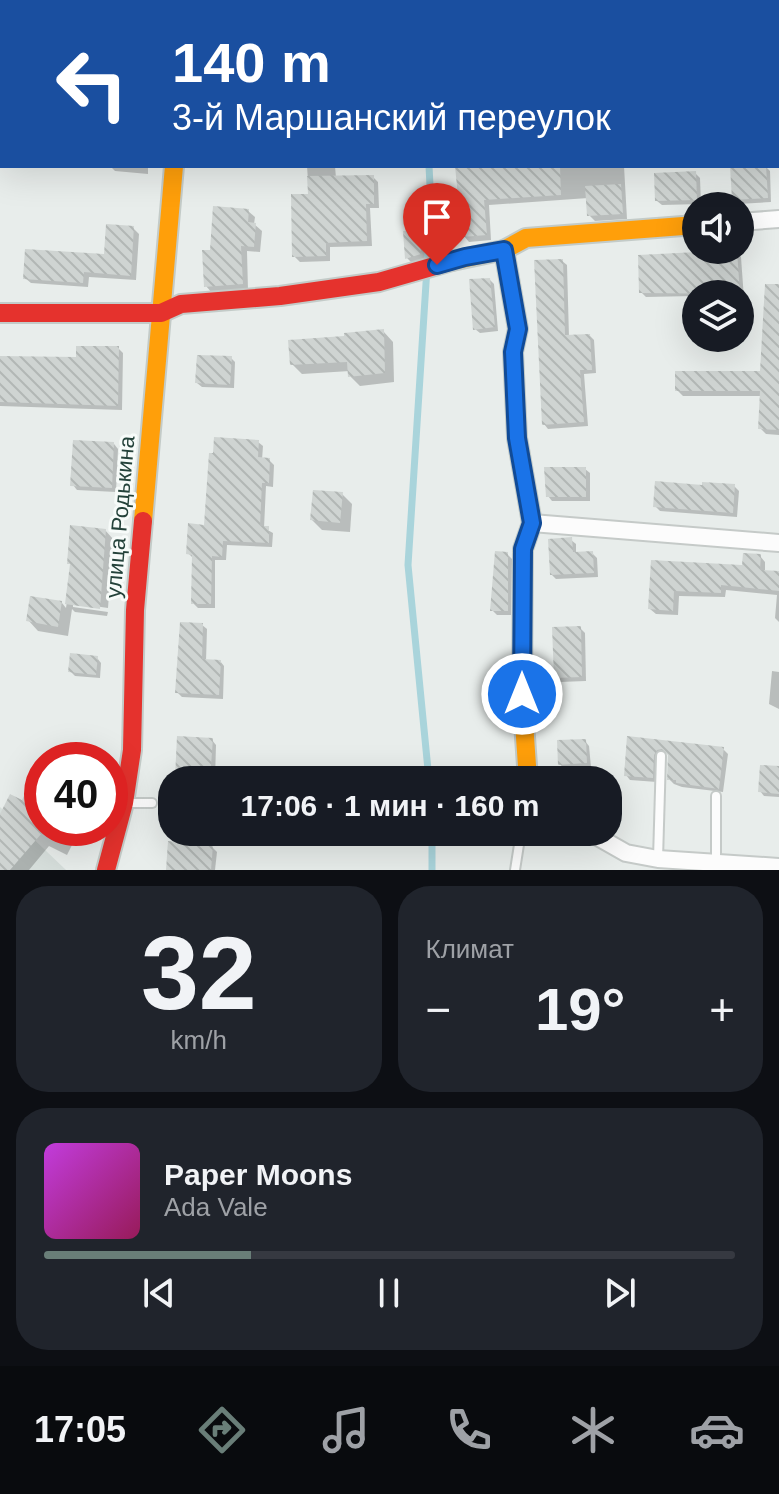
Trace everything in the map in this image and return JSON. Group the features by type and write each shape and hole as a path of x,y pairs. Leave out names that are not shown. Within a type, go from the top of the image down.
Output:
{"street":[{"name":"улица Родькина","path":"128,776 132,750 135,610 174,168"},
{"path":"754,221 779,219"},
{"path":"0,313 161,313 181,304 280,296 379,282 465,257 504,250 526,238 682,226"},
{"path":"504,250 518,329 513,352 517,438 532,523 523,549 522,694 527,766"},
{"path":"532,523 779,543"},
{"name":"улица Родькина","path":"106,870 112,846"},
{"path":"614,846 626,853 658,859 779,867"}],"lane":[{"path":"658,859 661,756"},
{"path":"716,796 716,862"},
{"path":"128,803 152,803"},
{"path":"515,870 519,846"}],"shaded area":[{"path":"0,807 24,830 24,846 41,846 66,870 0,870"}],"building":[{"path":"455,168 560,168 561,195 484,200 487,235 462,237"},
{"path":"730,168 766,168 768,198 754,199 754,192 732,192"},
{"path":"696,171 697,192 682,192 682,200 655,201 654,173"},
{"path":"374,175 374,204 366,204 367,241 326,243 326,256 292,257 291,194 308,194 307,176"},
{"path":"621,184 623,214 587,216 585,186"},
{"path":"213,206 249,209 248,222 256,223 254,247 241,246 243,284 204,287 202,250 210,250"},
{"path":"106,224 134,226 131,276 84,272 83,283 23,279 25,249 104,254"},
{"path":"419,230 421,254 405,259 403,231"},
{"path":"682,253 682,264 738,264 739,280 682,280 682,293 639,293 638,255"},
{"path":"563,259 565,335 590,334 592,370 580,370 584,422 542,425 534,260"},
{"path":"490,278 495,327 473,330 469,279"},
{"path":"765,284 779,284 779,430 758,429 760,391 675,391 675,371 760,371"},
{"path":"384,329 385,373 348,377 347,362 290,365 288,340 344,336 344,333"},
{"path":"76,346 119,346 118,406 0,402 0,356 76,357"},
{"path":"197,355 232,356 230,385 195,383"},
{"path":"214,437 259,440 258,457 270,458 269,483 262,483 260,526 269,526 269,543 223,541 222,557 212,556 211,604 191,604 192,555 186,554 188,523 204,525 209,453 213,453"},
{"path":"73,440 114,442 112,488 70,486"},
{"path":"544,467 586,467 586,497 546,497"},
{"path":"655,481 735,484 733,513 653,507"},
{"path":"313,490 343,492 340,523 310,520"},
{"path":"70,525 106,529 100,609 65,604 70,564 67,564"},
{"path":"572,537 573,552 593,551 594,573 550,575 548,539"},
{"path":"495,551 508,552 508,611 490,611"},
{"path":"743,553 761,554 760,570 779,571 779,591 721,585 721,593 674,591 673,611 648,609 651,560 742,565"},
{"path":"30,596 62,601 58,627 26,621"},
{"path":"180,622 203,623 202,659 221,660 219,695 175,693"},
{"path":"581,626 582,677 554,678 552,627"},
{"path":"70,653 98,656 96,675 68,672"},
{"path":"177,736 213,738 211,766 176,766"},
{"path":"627,736 724,747 719,789 667,780 668,755 662,749 654,755 653,778 624,776"},
{"path":"586,739 587,763 558,765 557,740"},
{"path":"760,765 779,766 779,794 758,792"},
{"path":"10,794 22,800 24,796 24,846 31,846 10,870 0,870 0,814"},
{"path":"168,846 213,846 211,870 166,870"}],"waterway":[{"path":"428,766 408,565 431,205 429,168"},
{"path":"432,846 432,870"}],"traffic: slow":[{"path":"143,521 174,168"},
{"path":"452,261 504,250 526,238 682,226"},
{"path":"504,250 518,329 513,352 517,438 532,523 523,549 522,694 527,766"}],"traffic: jam":[{"path":"0,313 161,313 181,304 280,296 379,282 452,261"},
{"path":"106,870 124,803 132,750 135,610 143,521"}],"route":[{"path":"437,265 504,250 513,291 518,329 513,352 517,438 532,523 523,549 522,694"}]}
